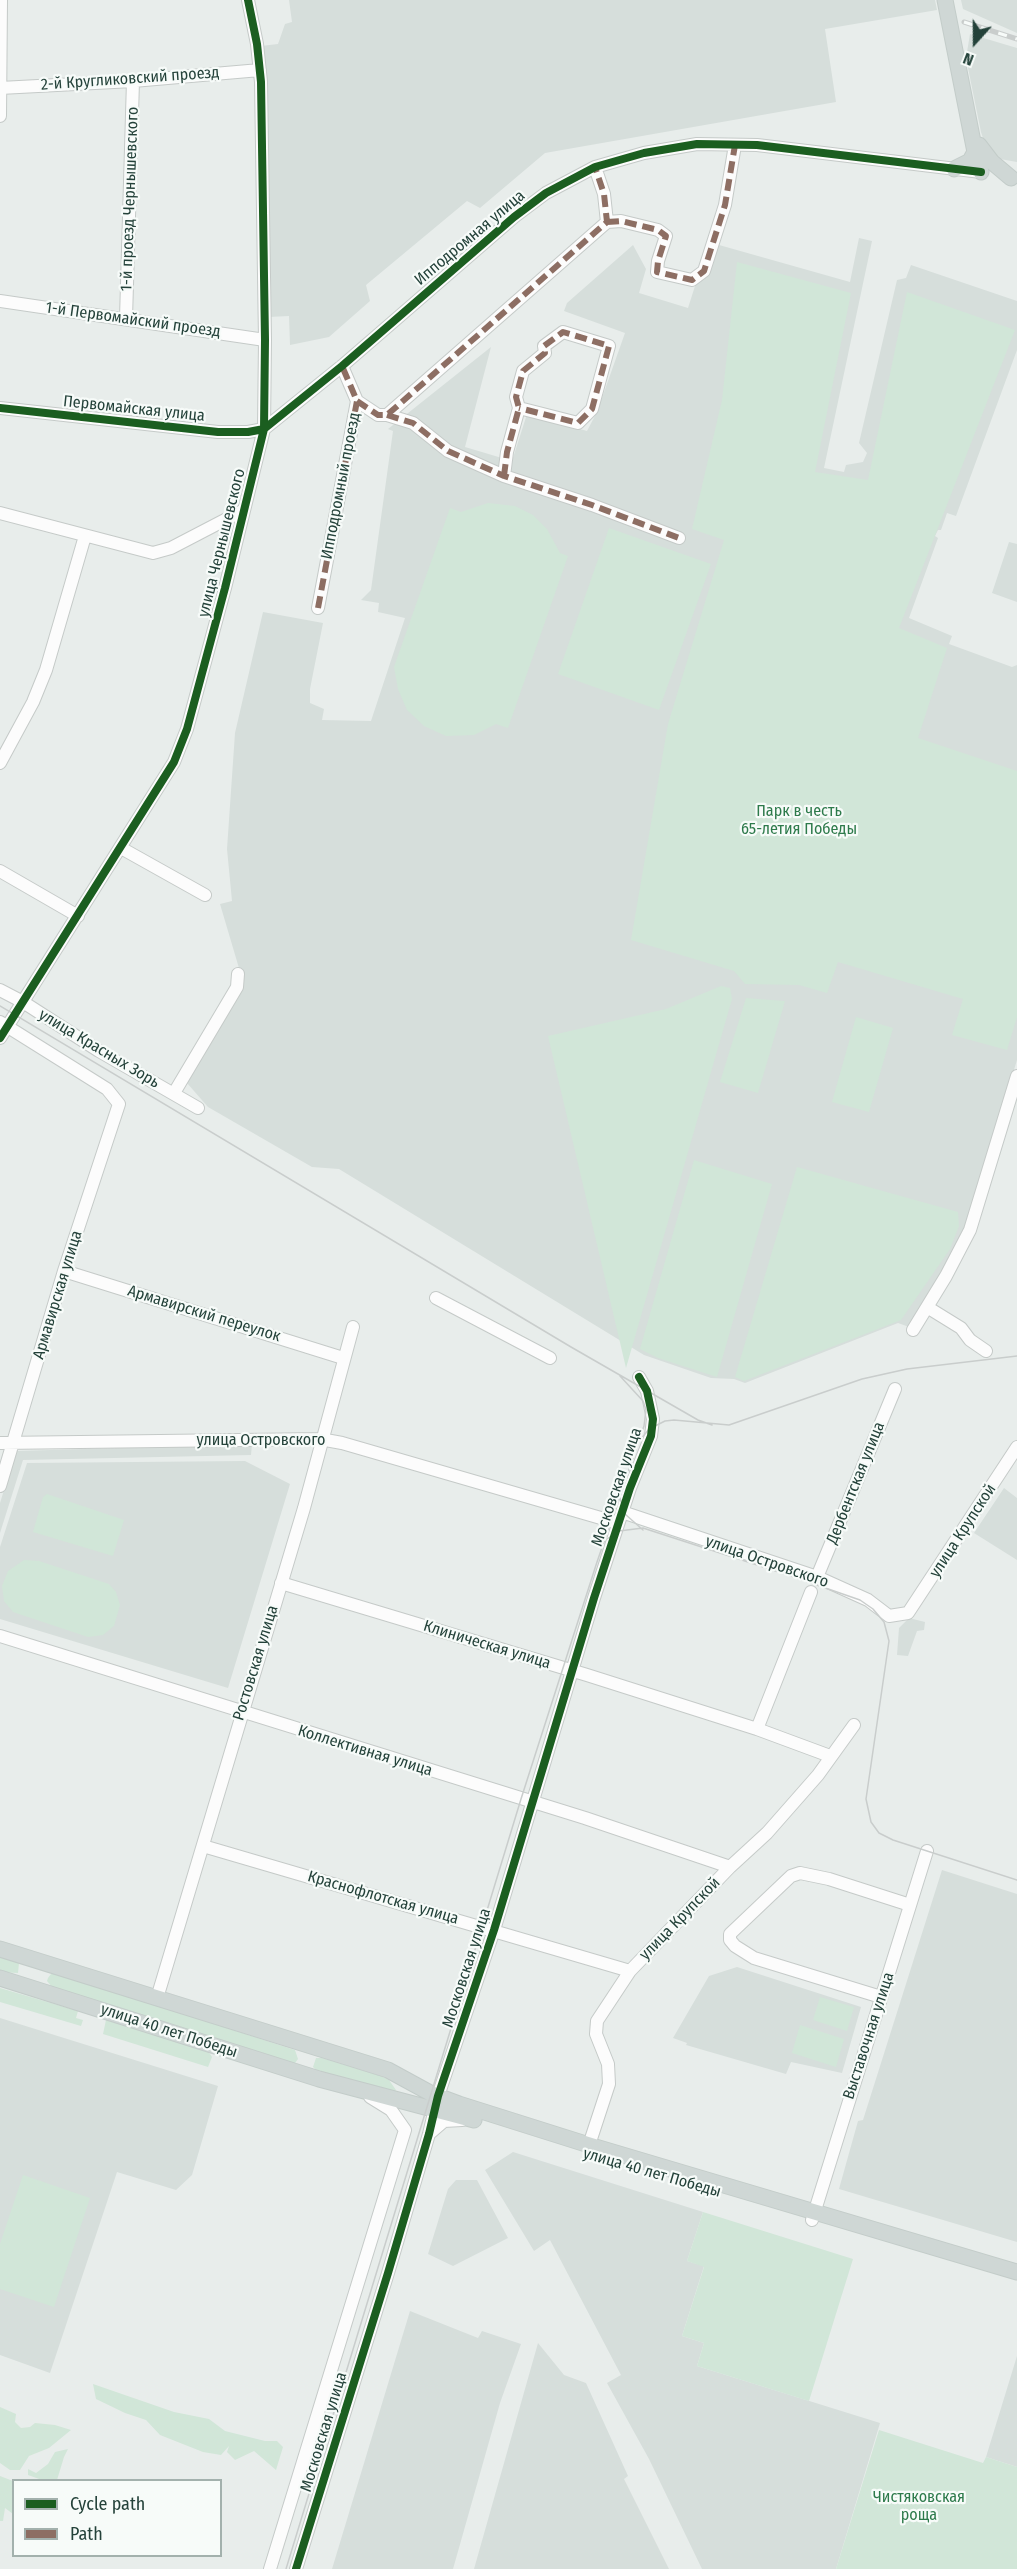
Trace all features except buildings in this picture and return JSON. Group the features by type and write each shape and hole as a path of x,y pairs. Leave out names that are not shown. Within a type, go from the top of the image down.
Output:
{"main road":[{"path":"945,0 977,149 997,167 1014,178"},
{"path":"952,0 981,172 1014,178"},
{"path":"959,167 970,161 977,149"},
{"name":"улица 40 лет Победы","path":"0,1949 388,2070 436,2102 477,2121 1017,2272"},
{"name":"улица 40 лет Победы","path":"5,1979 24,1977 28,1971 25,1960 18,1955"},
{"path":"51,1994 41,1983 41,1977 44,1971 59,1968"},
{"name":"улица 40 лет Победы","path":"5,1979 347,2087 436,2102 589,2145 1017,2281"},
{"path":"287,2069 298,2064 303,2057 301,2048 295,2042"}],"street":[{"path":"0,116 1,0"},
{"name":"улица Чернышевского","path":"0,1038 4,1024 23,1002 174,762 187,729 264,429 265,340 260,70 249,0"},
{"name":"2-й Кругликовский проезд","path":"1,88 133,81 260,70"},
{"name":"1-й проезд Чернышевского","path":"126,318 133,81"},
{"path":"387,415 607,222 621,221 658,230 666,236 657,272 692,280 704,272 725,205 735,145"},
{"name":"Ипподромная улица","path":"264,429 342,366 514,217 546,193 595,167 644,153 686,146 757,145 959,167 981,172"},
{"path":"595,167 604,194 607,222"},
{"name":"1-й Первомайский проезд","path":"0,301 265,340"},
{"path":"504,476 507,452 519,408 516,397 524,371 545,353 544,346 563,332 609,346 592,410 578,423 519,408"},
{"name":"Ипподромный проезд","path":"318,608 357,401 342,366"},
{"path":"357,401 378,415 387,415 413,423 448,451 504,476 592,505 679,538"},
{"name":"Первомайская улица","path":"0,408 218,432 248,432 264,429"},
{"path":"0,513 153,552 171,548 244,510"},
{"path":"0,763 33,702 46,670 86,536"},
{"path":"121,848 205,895"},
{"path":"0,871 78,916"},
{"path":"174,1093 237,987 238,974"},
{"name":"улица Красных Зорь","path":"0,990 198,1108"},
{"name":"Армавирская улица","path":"0,1486 64,1271 119,1104 107,1089 4,1024"},
{"path":"913,1330 970,1230 1016,1081"},
{"name":"Армавирский переулок","path":"64,1271 343,1358"},
{"path":"436,1298 550,1358"},
{"path":"927,1307 961,1328 970,1340 986,1351"},
{"name":"Ростовская улица","path":"157,1998 315,1468 320,1439 353,1327"},
{"name":"Московская улица","path":"296,2569 429,2134 436,2102 494,1930 620,1517 648,1444 653,1419 646,1391 639,1377"},
{"name":"Дербентская улица","path":"817,1577 895,1389"},
{"name":"улица Островского","path":"0,1443 320,1439 620,1517 817,1577 868,1600 889,1616 908,1613"},
{"name":"улица Крупской","path":"908,1613 1017,1448"},
{"name":"Клиническая улица","path":"280,1583 757,1729 830,1756"},
{"path":"757,1729 811,1592"},
{"name":"Коллективная улица","path":"0,1636 533,1802 730,1867"},
{"name":"улица Крупской","path":"589,2145 609,2084 608,2064 596,2034 597,2022 630,1971 730,1867 767,1833 818,1775 854,1725"},
{"name":"Краснофлотская улица","path":"204,1846 630,1971"},
{"name":"Выставочная улица","path":"814,2216 927,1851"},
{"path":"881,1997 754,1958 735,1946 730,1934 791,1876 800,1873 829,1879 910,1905"},
{"name":"Московская улица","path":"270,2569 405,2130 396,2116 383,2103 347,2087"},
{"path":"429,2134 444,2121 477,2121"}],"shaded area":[{"path":"289,0 935,0 937,10 825,29 836,102 545,153 480,208 467,201 366,285 370,301 329,337 290,345 289,316 268,317 261,46 278,44 285,24 292,22"},
{"path":"961,0 1017,0 1017,33 963,9"},
{"path":"970,34 1017,48 1017,162 1000,159 987,150 981,132 966,58"},
{"path":"859,238 872,241 824,468 844,472 846,465 863,462 867,453 859,443 897,280 906,278 911,265 1017,301 1017,350 956,516 947,513 941,530 938,530 935,536 938,538 909,618 952,636 949,644 1012,667 1017,665 1017,1060 965,1232 912,1328 898,1323 745,1383 734,1379 711,1378 644,1355 339,1169 312,1167 208,1107 187,1083 244,985 220,904 232,901 227,849 235,733 263,612 323,623 310,689 310,703 324,709 322,720 371,721 405,618 378,612 379,603 361,600 371,590 393,431 388,429 491,347 465,447 512,461 527,414 587,431 597,412 625,333 564,311 567,303 633,245 646,269 639,293 688,308 695,286 704,273 712,243 850,282"},
{"path":"1009,542 1017,544 1017,602 992,593"},
{"path":"252,1444 251,1455 23,1460 0,1533 0,1503 16,1451"},
{"path":"245,1461 290,1484 228,1688 0,1619 0,1547 27,1463"},
{"path":"1004,1488 1017,1498 1017,1560 974,1533"},
{"path":"909,1618 925,1622 924,1630 917,1631 908,1656 897,1655 899,1628"},
{"path":"942,1870 1017,1894 1017,2242 839,2189 858,2121 863,2120"},
{"path":"737,1967 861,2007 842,2073 791,2062 786,2074 686,2045 687,2043 673,2038 709,1976"},
{"path":"0,2018 218,2086 192,2175 176,2190 117,2172 50,2373 0,2355"},
{"path":"513,2152 703,2212 687,2261 704,2266 682,2336 704,2343 697,2366 880,2423 836,2569 702,2569 649,2459 607,2383 621,2375 550,2240 534,2251 485,2170"},
{"path":"456,2180 477,2180 508,2238 453,2266 428,2254 448,2189"},
{"path":"410,2311 478,2338 482,2331 521,2344 500,2403 453,2569 332,2569"},
{"path":"538,2343 564,2375 586,2383 628,2476 624,2479 669,2569 474,2569"},
{"path":"1017,2356 1017,2467 986,2457"}],"green space":[{"name":"Парк в честь 65-летия Победы","path":"737,262 851,293 815,472 868,480 907,292 1015,330 899,628 947,648 918,738 1017,771 1017,1017 1007,1050 952,1035 963,999 838,962 827,993 799,985 745,984 734,971 631,940 668,724 724,540 692,529 722,400"},
{"path":"488,503 515,506 533,515 547,529 560,553 568,556 508,728 496,724 474,735 446,736 424,726 407,710 398,689 394,667 450,508 461,512"},
{"path":"609,528 711,564 659,710 558,674"},
{"path":"721,986 730,988 732,999 626,1368 548,1036 666,1009"},
{"path":"746,998 785,1001 758,1093 720,1082"},
{"path":"856,1017 893,1028 869,1112 832,1102"},
{"path":"694,1160 772,1184 717,1377 658,1358 640,1349"},
{"path":"797,1167 958,1212 959,1226 950,1249 901,1320 744,1381 735,1377"},
{"path":"47,1494 124,1520 113,1556 33,1532 43,1497"},
{"path":"24,1560 39,1561 109,1584 116,1592 120,1605 114,1626 103,1635 88,1637 13,1612 4,1601 2,1586 8,1571"},
{"path":"0,1955 19,1963 18,1973 0,1972"},
{"path":"56,1973 295,2050 298,2059 295,2063 289,2064 52,1987 47,1981 51,1974"},
{"path":"0,1988 78,2011 76,2018 83,2020 81,2026 0,2002"},
{"path":"820,1997 854,2007 847,2031 813,2020"},
{"path":"106,2020 208,2051 212,2057 208,2067 103,2034"},
{"path":"800,2025 844,2039 836,2067 792,2053"},
{"path":"316,2058 381,2076 389,2080 396,2090 393,2094 317,2071 313,2067"},
{"path":"23,2175 90,2198 54,2307 0,2289 0,2244"},
{"path":"703,2212 853,2259 809,2401 697,2366 704,2343 682,2336 704,2267 687,2261"},
{"path":"93,2384 174,2412 209,2419 225,2431 265,2441 277,2441 283,2447 276,2470 254,2451 235,2460 227,2452 229,2446 221,2455 203,2452 160,2435 146,2420 96,2399"},
{"path":"0,2407 16,2414 15,2422 21,2428 30,2427 35,2423 55,2425 71,2430 49,2448 29,2456 20,2470 10,2470 0,2463"},
{"name":"Чистяковская роща","path":"879,2430 983,2463 986,2457 1017,2467 1017,2569 836,2569"},
{"path":"68,2449 57,2479 39,2479 28,2475 28,2469 36,2473 48,2464 55,2452"},
{"path":"0,2476 12,2481 12,2513 5,2508 3,2521 0,2521"}],"tram line":[{"path":"0,1006 571,1347 698,1420 712,1425"},
{"path":"641,1439 649,1429 665,1421 729,1425 862,1379 907,1369 1017,1356"},
{"path":"286,2569 521,1799 597,1562 644,1426 646,1410 643,1401 620,1376"},
{"path":"620,1498 625,1514 643,1530"},
{"path":"604,1541 619,1531 643,1528 860,1600 873,1609 884,1622 889,1641 866,1799 871,1822 879,1833 893,1840 1017,1880"}],"railway":[{"path":"964,22 1017,39"}],"marked path":[{"path":"607,222 621,221 658,230 666,236 657,272 692,280 704,271 725,205 735,145"},
{"path":"357,401 378,415 387,415 607,222 604,194 595,167"},
{"path":"504,476 507,452 519,408 516,397 523,371 545,353 544,346 563,332 609,346 592,409 578,423 519,408"},
{"path":"318,608 357,401 342,366"},
{"path":"387,415 413,423 448,451 504,476 592,505 679,538"}],"cycle path":[{"path":"0,1038 174,762 187,729 264,429 261,82 257,44 248,0"},
{"path":"0,408 218,432 248,432 264,429 342,366 514,217 546,193 595,167 644,153 697,144 757,145 981,172"},
{"path":"296,2569 388,2273 438,2096 494,1930 594,1598 630,1488 651,1436 653,1419 647,1391 639,1377"}]}
